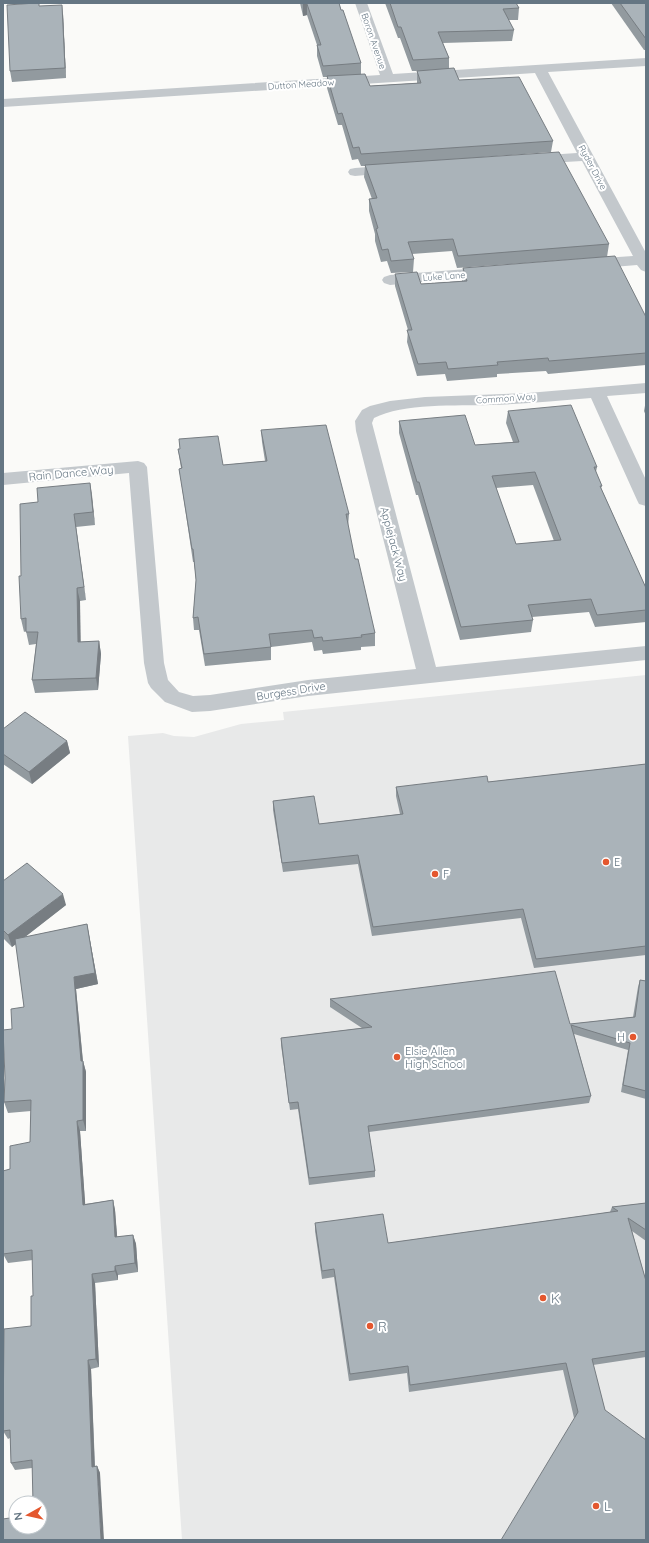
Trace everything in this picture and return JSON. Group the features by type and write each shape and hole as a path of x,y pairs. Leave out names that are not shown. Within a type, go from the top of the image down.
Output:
{"street":[{"name":"Boron Avenue","path":"361,3 388,78"},
{"name":"Dutton Meadow","path":"3,103 646,62"},
{"name":"Ryder Drive","path":"539,68 644,263"},
{"path":"515,161 587,156"},
{"path":"355,172 411,168"},
{"path":"571,266 644,263"},
{"name":"Luke Lane","path":"390,280 508,271"},
{"name":"Common Way","path":"367,414 379,408 396,405 646,388"},
{"path":"597,392 646,500"},
{"name":"Applejack Way","path":"367,414 363,424 364,433 428,675"},
{"name":"Burgess Drive","path":"138,467 154,663 158,683 172,697 192,704 210,703 308,688 646,653"},
{"name":"Rain Dance Way","path":"3,479 138,467"}],"shaded area":[{"name":"Elsie Allen High School","path":"646,675 646,1540 182,1540 128,736 163,733 174,736 194,737 241,724 284,720 283,712"}],"building":[{"path":"39,3 39,6 62,5 65,68 10,71 7,5"},
{"path":"303,3 339,3 341,10 343,10 361,63 323,66 317,45 321,45 307,4"},
{"path":"390,3 516,3 519,8 503,9 514,30 438,32 449,58 413,60 401,27 398,27"},
{"path":"620,3 646,3 646,39"},
{"path":"454,68 459,80 519,77 553,141 361,154 359,147 353,148 342,113 338,114 327,76 365,74 370,86 421,83 417,71"},
{"path":"559,152 609,244 458,256 453,239 408,242 414,259 391,261 388,249 382,250 376,229 378,228 369,199 377,198 365,165"},
{"path":"615,256 646,317 646,353 549,361 548,358 497,362 498,365 448,369 446,362 418,364 407,330 412,330 395,274 417,272 421,284 467,281 463,268"},
{"path":"571,405 597,467 594,467 602,486 600,486 646,588 646,610 597,615 591,599 528,605 533,620 461,627 419,482 417,482 399,421 465,415 475,445 519,442 508,411","holes":["535,472 561,540 516,544 492,476"]},
{"path":"326,425 349,514 346,514 355,559 358,559 375,633 361,635 362,637 323,641 322,637 314,638 312,630 269,634 271,647 204,654 198,617 193,618 196,580 193,549 179,469 182,468 178,449 180,449 179,439 218,436 223,465 267,461 261,430"},
{"path":"90,483 93,512 74,514 84,587 77,588 78,642 99,641 96,678 32,680 38,632 26,632 26,618 21,619 19,576 21,576 20,504 38,502 37,488"},
{"path":"25,712 67,741 29,772 3,754 3,729"},
{"path":"646,764 646,946 536,959 523,909 373,927 358,855 282,863 273,801 314,796 319,824 403,814 396,787 487,776 488,782"},
{"path":"27,863 63,894 8,935 3,930 3,881"},
{"path":"87,924 95,973 74,977 81,1061 83,1061 83,1120 77,1121 83,1205 113,1200 115,1237 133,1235 135,1263 115,1266 115,1271 92,1274 96,1359 88,1360 92,1467 97,1466 101,1540 3,1540 3,1519 8,1518 8,1535 48,1535 48,1495 33,1495 32,1460 11,1463 10,1430 3,1431 4,1329 31,1326 31,1296 33,1296 32,1250 3,1254 3,1171 10,1169 10,1146 30,1142 31,1100 4,1102 5,1078 3,1030 12,1029 11,1009 24,1007 15,939"},
{"path":"555,971 570,1024 635,1017 640,980 646,981 646,1091 623,1085 630,1043 571,1025 591,1096 368,1126 375,1171 309,1178 298,1102 289,1103 281,1038 372,1027 330,999"},
{"path":"646,1203 646,1230 628,1218 646,1281 646,1351 592,1359 605,1410 646,1440 646,1540 501,1540 578,1412 566,1363 410,1385 408,1366 350,1374 334,1269 322,1271 315,1223 383,1214 388,1243 618,1211 612,1207"}],"place":[{"name":"E","path":"606,862"},
{"name":"F","path":"435,874"},
{"name":"H","path":"633,1037"},
{"name":"Elsie Allen High School","path":"397,1057"},
{"name":"K","path":"543,1298"},
{"name":"R","path":"370,1326"},
{"name":"L","path":"596,1506"}]}
